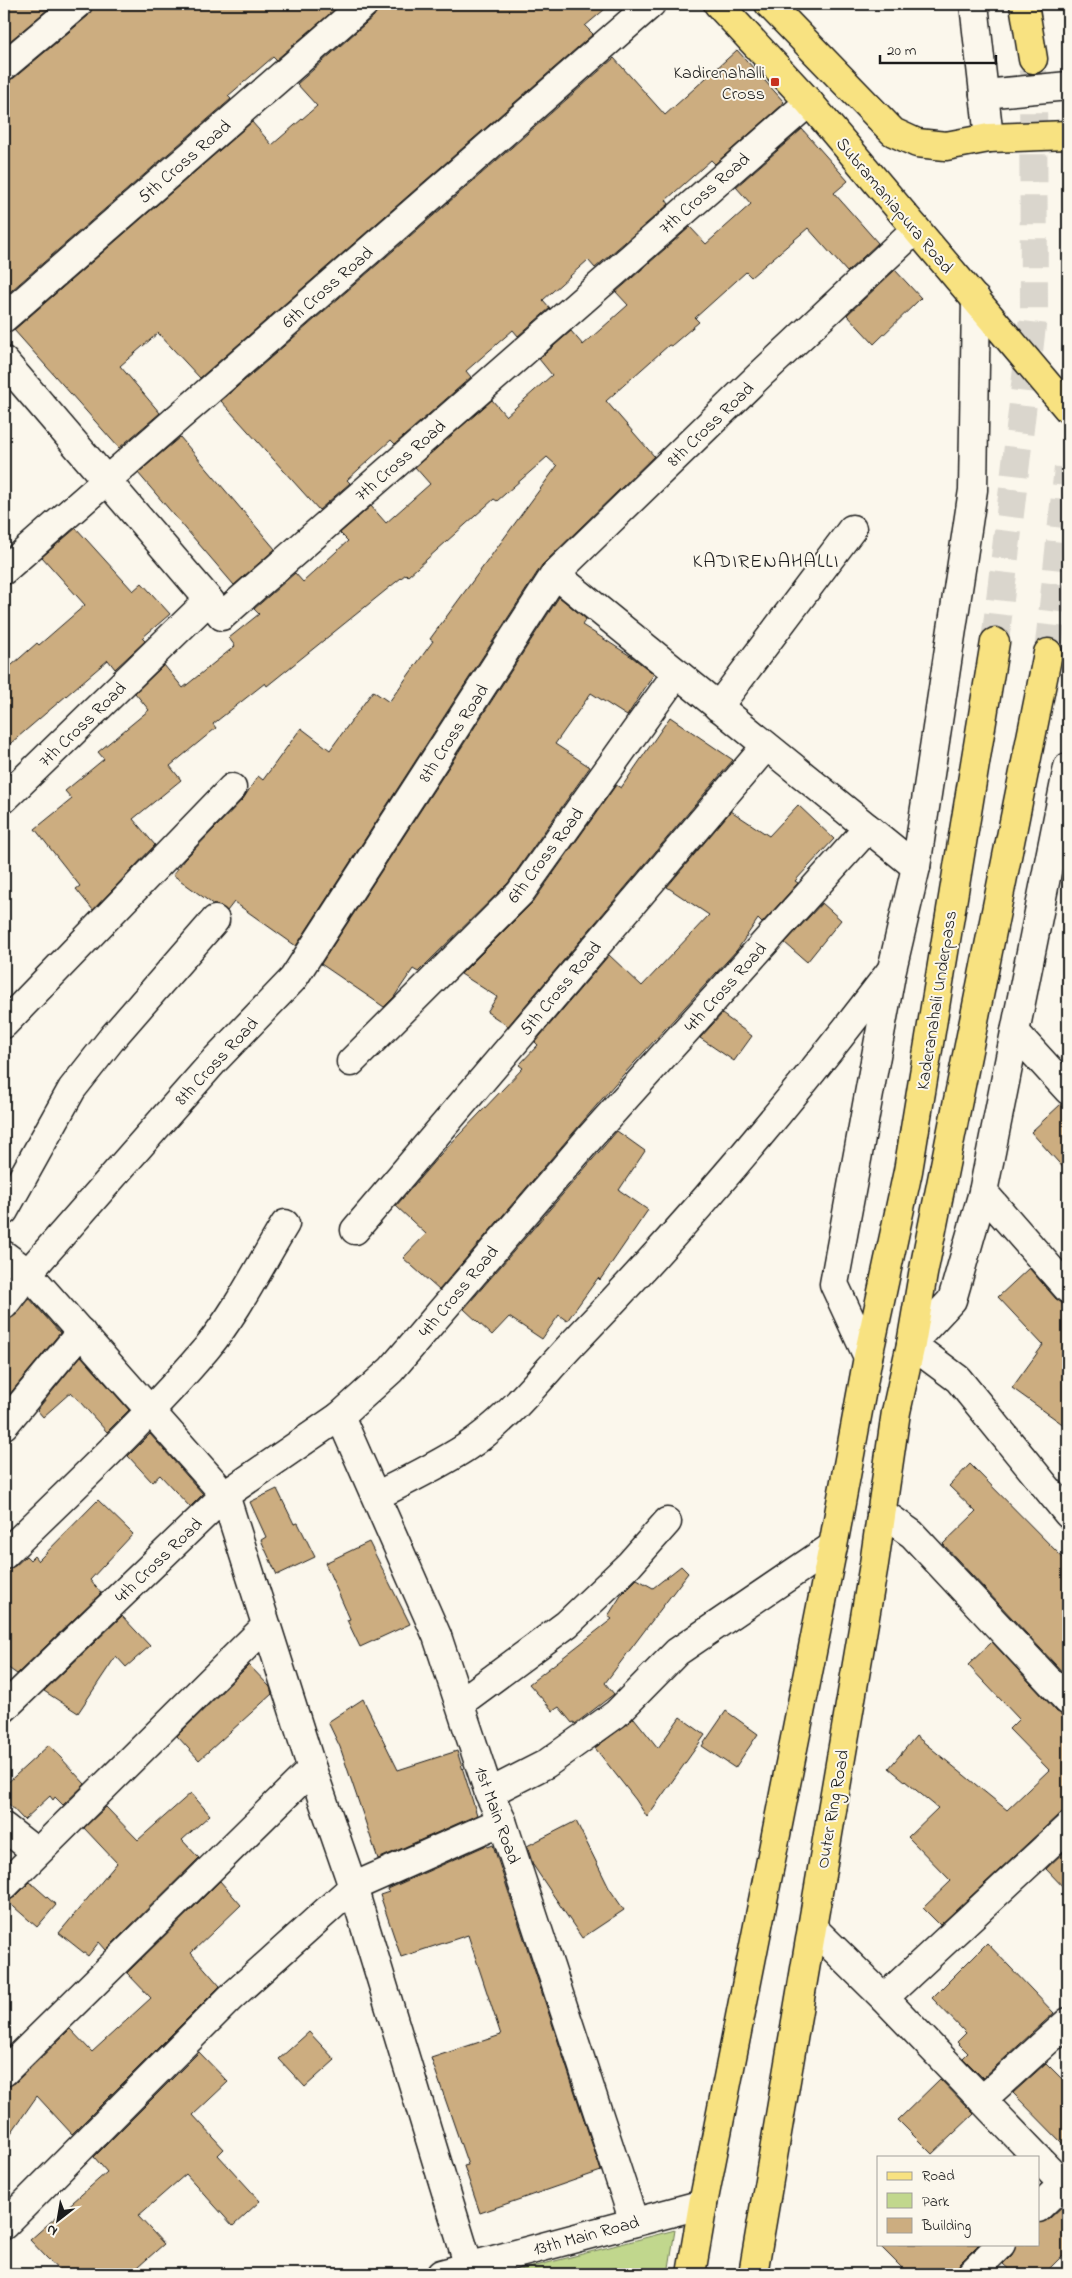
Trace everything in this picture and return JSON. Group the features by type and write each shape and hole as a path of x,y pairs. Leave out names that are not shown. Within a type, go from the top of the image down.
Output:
{"main road":[{"name":"Subramaniapura Road","path":"718,4 809,102 1068,409"},
{"path":"769,4 894,132 917,143 946,146 989,138 1068,135"},
{"path":"1024,4 1032,59"},
{"name":"Kaderanahali Underpass","path":"868,1357 890,1264 908,1171 995,642"},
{"path":"911,1344 925,1265 1048,653"},
{"name":"Outer Ring Road","path":"753,2274 881,1512 896,1412 911,1344"},
{"path":"691,2274 702,2204 833,1546 868,1357"}],"street":[{"path":"4,66 78,4"},
{"name":"5th Cross Road","path":"4,318 364,4"},
{"name":"6th Cross Road","path":"4,570 651,4"},
{"path":"974,4 989,138"},
{"path":"984,94 1068,86"},
{"name":"7th Cross Road","path":"4,799 209,600 222,616 809,102"},
{"name":"8th Cross Road","path":"4,1305 28,1273 215,1060 293,978 555,574 760,375 916,229"},
{"path":"868,1357 834,1284 892,969 916,867 973,490 976,299"},
{"path":"4,361 209,600"},
{"path":"718,707 852,529"},
{"path":"555,574 916,867"},
{"name":"6th Cross Road","path":"351,1062 520,893 677,673"},
{"name":"5th Cross Road","path":"354,1230 766,746"},
{"path":"1068,767 983,1192 952,1300 911,1344 958,1379 1068,1514"},
{"path":"4,1024 232,788"},
{"name":"4th Cross Road","path":"4,1708 225,1495 340,1416 391,1370 592,1134 868,828"},
{"path":"4,1211 72,1089 113,1037 215,920"},
{"path":"376,1496 466,1447 517,1406 569,1347 665,1246 814,1072 892,969"},
{"path":"1015,1032 1068,1090"},
{"path":"983,1192 1068,1289"},
{"path":"4,1555 207,1348 285,1224"},
{"path":"4,1256 28,1273 225,1495 312,1769 353,1887 470,2266"},
{"path":"4,1426 82,1332"},
{"name":"1st Main Road","path":"340,1416 437,1636 490,1793 502,1821 634,2222"},
{"path":"881,1512 912,1534 1068,1701"},
{"path":"460,1703 568,1624 629,1566 667,1522"},
{"path":"490,1793 546,1764 616,1714 678,1652 833,1546"},
{"path":"4,1886 36,1852 266,1626"},
{"path":"4,2072 312,1769"},
{"path":"4,2224 230,1998 353,1887 502,1821"},
{"path":"4,1827 36,1852"},
{"path":"884,1998 1068,1827"},
{"path":"812,1927 884,1998 1035,2156"},
{"path":"982,2100 1068,2022"},
{"path":"1040,2161 1065,2186 1040,2206"},
{"name":"13th Main Road","path":"441,2274 702,2204"},
{"path":"970,2274 999,2246"}],"green space":[{"path":"675,2230 668,2274 505,2274"}],"building":[{"path":"4,4 54,4 4,46"},
{"path":"93,4 341,4 276,60 273,57 228,96 231,99 4,297 4,81 14,78 88,16"},
{"path":"379,4 611,4 585,26 593,34 200,378 158,333 120,366 160,413 119,448 14,330 252,122 272,145 317,106 297,84 374,16"},
{"path":"737,50 784,102 781,106 715,164 711,160 666,200 669,204 595,268 588,260 543,300 550,308 518,336 513,330 466,371 471,377 395,444 391,440 347,480 350,483 319,510 221,401 614,58 665,115"},
{"path":"802,129 848,181 834,193 878,243 847,272 808,228 751,277 746,272 695,318 699,322 671,346 669,345 606,401 654,456 542,565 296,946 234,902 227,911 218,905 214,905 173,875 184,860 243,799 258,776 263,780 301,728 330,750 373,691 389,702 433,641 430,639 557,466 547,457 497,501 494,499 408,576 406,574 267,686 265,683 213,724 216,728 170,766 181,780 133,819 155,845 93,910 76,889 80,886 35,829 72,799 65,791 104,759 98,752 149,710 135,693 164,665 183,688 235,646 229,638 259,614 254,609 295,573 303,582 348,541 340,533 371,506 386,523 430,484 415,467 492,400 506,416 552,375 539,359 571,331 583,345 628,305 616,292 690,227 706,244 751,204 736,187"},
{"path":"895,270 921,298 874,344 847,315"},
{"path":"180,437 275,549 234,585 138,473"},
{"path":"76,528 133,591 142,583 170,614 142,638 145,641 115,669 108,660 4,749 4,672 37,643 39,645 85,605 42,557"},
{"path":"559,597 586,619 582,625 632,657 654,674 627,716 591,693 555,744 590,767 508,883 418,972 413,969 394,997 384,1007 321,964"},
{"path":"670,717 733,760 508,1026 487,1012 497,997 461,974 533,902 616,785 621,788"},
{"path":"798,805 834,839 795,881 798,883 762,923 758,919 737,950 614,1085 439,1290 403,1258 426,1234 396,1206 438,1157 523,1068 519,1065 538,1045 535,1042 609,955 642,986 709,915 667,887 731,811 769,836"},
{"path":"822,903 841,920 807,962 785,943"},
{"path":"722,1014 752,1036 734,1061 700,1038"},
{"path":"1061,1104 1068,1105 1068,1173 1031,1132"},
{"path":"617,1131 645,1151 619,1190 648,1210 600,1280 598,1278 567,1321 559,1315 542,1339 509,1317 492,1335 464,1309"},
{"path":"1029,1268 1056,1299 1068,1304 1068,1428 1012,1388 1043,1345 998,1297"},
{"path":"29,1298 60,1333 4,1401 4,1320 16,1315"},
{"path":"81,1356 129,1410 107,1432 71,1392 43,1417 37,1410"},
{"path":"150,1434 203,1494 190,1507 160,1475 152,1482 128,1456"},
{"path":"970,1464 1068,1563 1068,1678 943,1544 976,1512 949,1486"},
{"path":"277,1489 294,1524 298,1523 315,1557 277,1575 261,1540 266,1537 250,1502"},
{"path":"98,1500 133,1534 90,1580 101,1593 17,1674 4,1665 4,1570 15,1566 26,1556 30,1560 34,1556 38,1561"},
{"path":"369,1542 410,1624 360,1647 347,1620 350,1619 325,1563"},
{"path":"681,1566 688,1573 605,1683 614,1694 575,1724 559,1707 553,1711 529,1684 612,1619 608,1616 622,1594 637,1579 653,1588"},
{"path":"122,1616 150,1646 126,1667 116,1656 78,1713 44,1691"},
{"path":"992,1642 1057,1712 1068,1716 1068,1812 1057,1816 940,1925 923,1908 951,1881 908,1837 938,1808 889,1768 916,1736 1007,1810 1049,1770 1009,1729 1019,1719 968,1665"},
{"path":"249,1665 270,1687 272,1694 199,1760 177,1736"},
{"path":"363,1699 398,1770 457,1751 477,1815 378,1859 340,1747 328,1722"},
{"path":"726,1711 758,1734 735,1768 702,1746"},
{"path":"680,1717 705,1735 647,1817 595,1748 634,1718 658,1748"},
{"path":"49,1745 85,1784 63,1805 55,1797 53,1800 50,1796 24,1820 4,1799 4,1786"},
{"path":"191,1793 210,1815 182,1840 199,1858 106,1950 99,1942 88,1956 59,1933 117,1863 84,1828 106,1807 138,1840"},
{"path":"576,1821 609,1888 624,1910 582,1938 533,1865 527,1846"},
{"path":"487,1845 488,1847 493,1845 601,2171 480,2213 464,2166 468,2165 431,2058 501,2035 468,1935 401,1957 380,1895 389,1892 388,1889"},
{"path":"1068,1848 1068,1892 1046,1869"},
{"path":"220,1881 241,1905 191,1953 220,1986 72,2134 37,2096 4,2143 4,2087 15,2083 70,2029 92,2052 151,1998 127,1973"},
{"path":"30,1882 56,1905 37,1927 7,1901 15,1897"},
{"path":"987,1943 1054,2013 983,2078 963,2058 968,2053 957,2042 966,2033 932,1998"},
{"path":"309,2032 335,2060 305,2087 279,2059"},
{"path":"199,2052 228,2082 193,2115 224,2149 218,2155 260,2201 233,2226 186,2174 138,2216 164,2244 130,2274 62,2274 30,2240 107,2172 94,2157"},
{"path":"1046,2063 1068,2085 1068,2149 1013,2093"},
{"path":"940,2079 974,2114 932,2154 898,2120"},
{"path":"1065,2204 1068,2204 1068,2250 1044,2274 1014,2274 1003,2264 1012,2255 1015,2246 1040,2246 1040,2222 1049,2219"},
{"path":"880,2246 977,2246 960,2263 956,2274 908,2274"}],"tunnel":[{"path":"995,642 1034,309 1033,59"},
{"path":"1048,653 1068,468"}],"place":[{"name":"Kadirenahalli Cross","path":"775,82"}],"district":[{"name":"KADIRENAHALLI","path":"766,560"}]}
